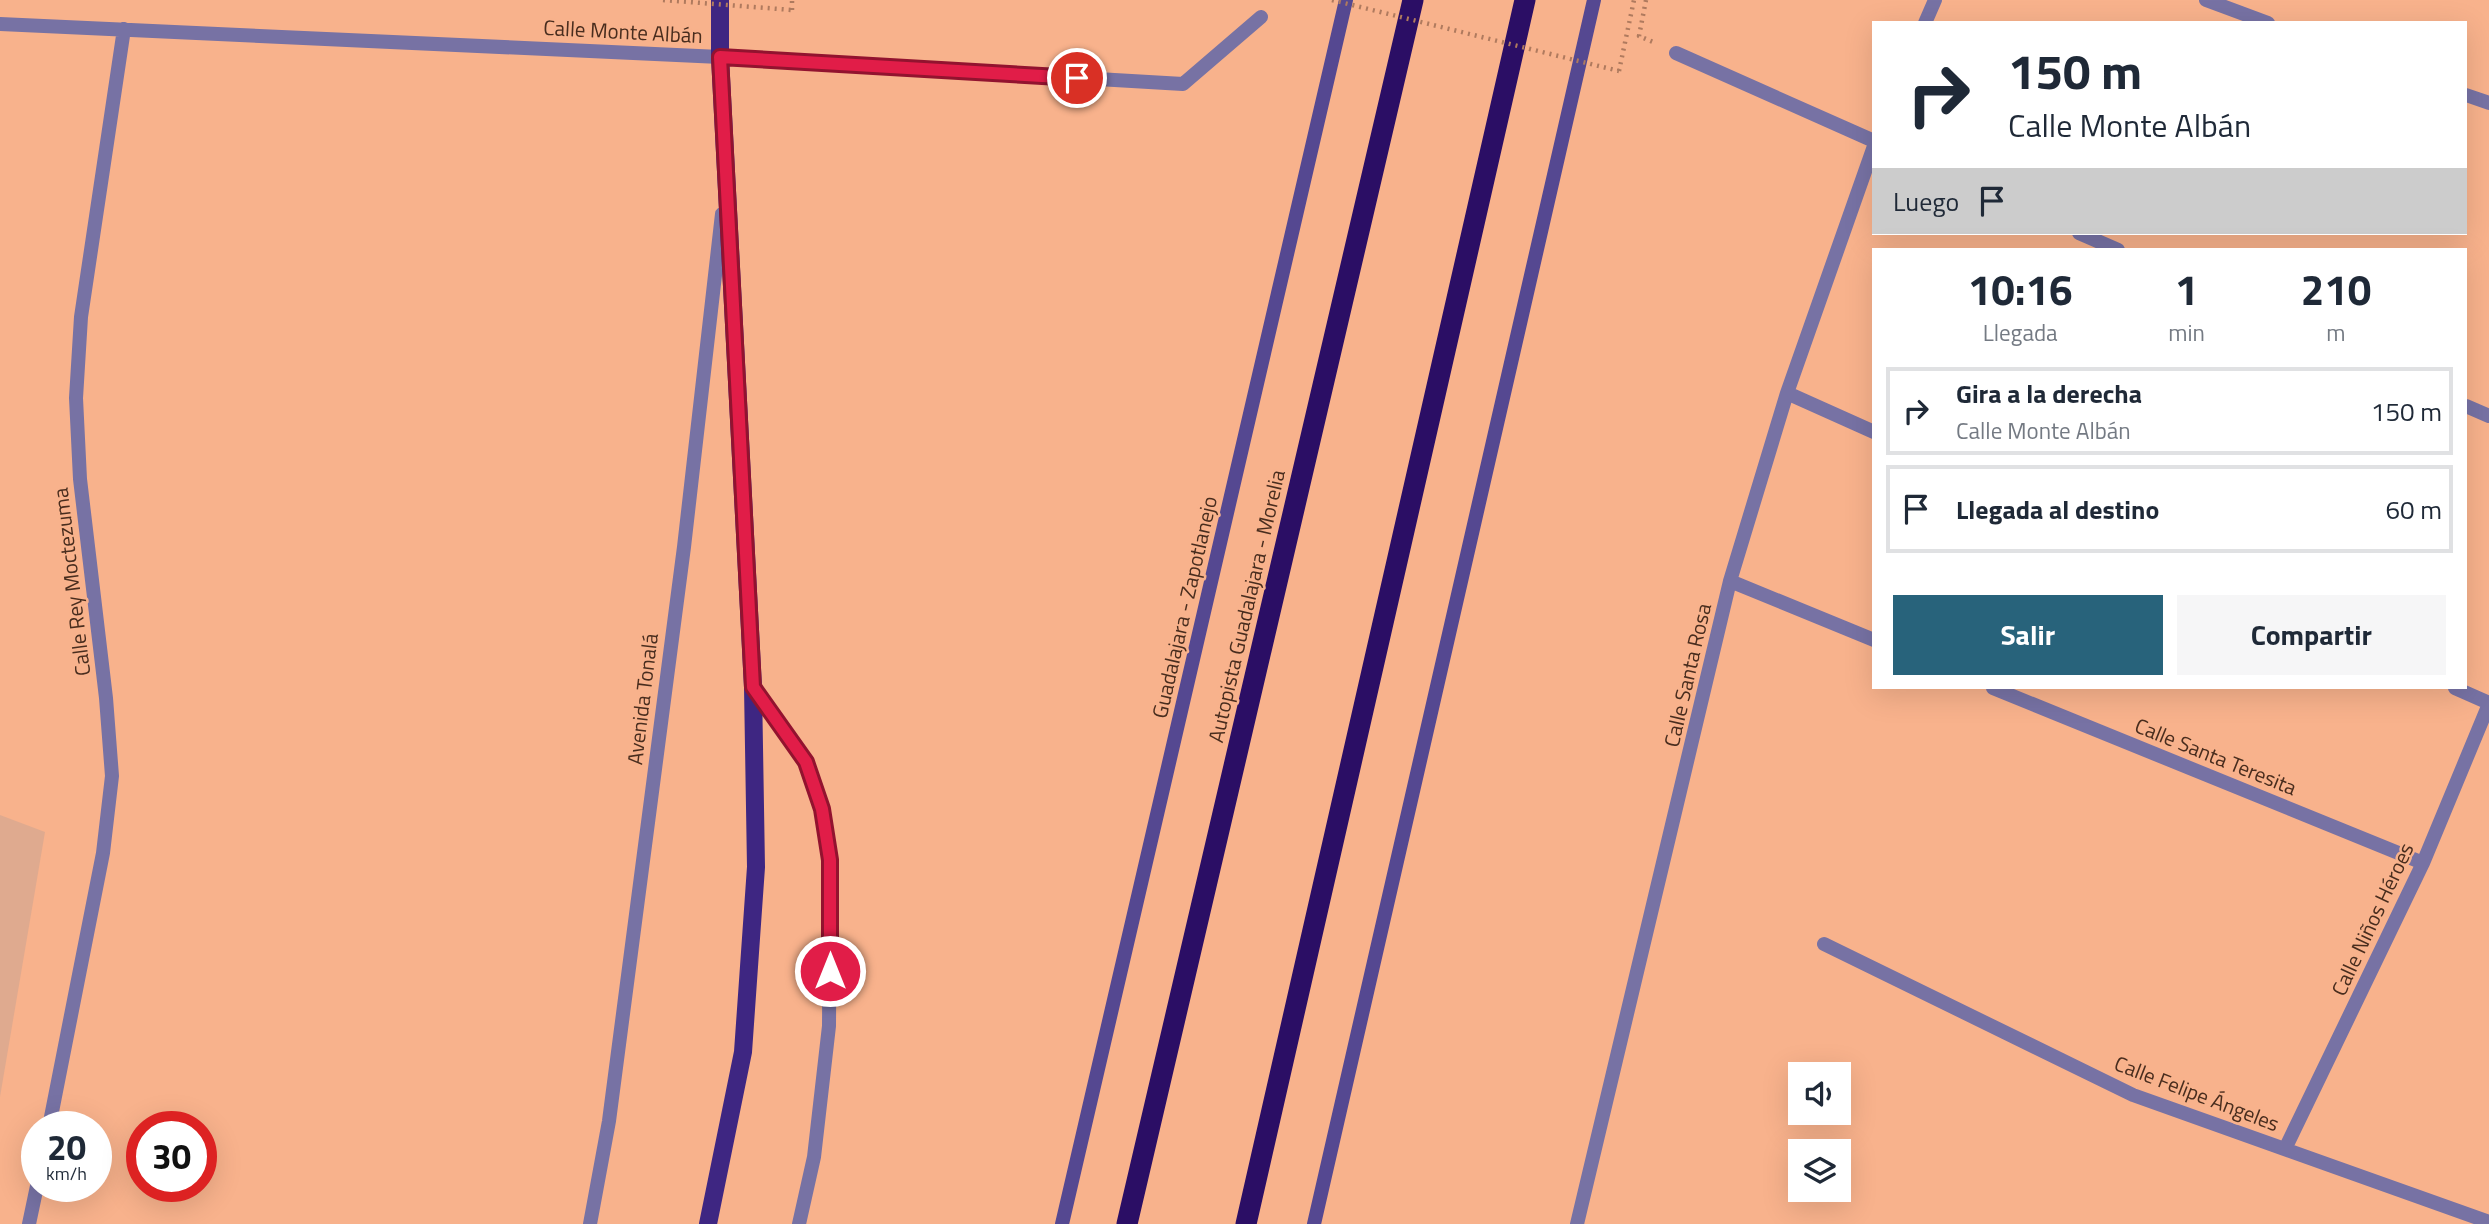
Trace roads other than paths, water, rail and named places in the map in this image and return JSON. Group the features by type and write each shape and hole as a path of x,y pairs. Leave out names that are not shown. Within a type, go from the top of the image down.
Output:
{"highway":[{"name":"Autopista Guadalajara - Morelia","path":"1127,1224 1413,0"},
{"path":"1246,1224 1525,0"}],"main road":[{"name":"Avenida Tonalá","path":"708,1224 743,1052 756,867 753,687 720,57 720,0"}],"street":[{"name":"Guadalajara - Zapotlanejo","path":"1062,1224 1346,0"},
{"path":"1314,1224 1594,0"},
{"path":"1926,21 1935,0"},
{"path":"2206,0 2264,21"},
{"name":"Calle Monte Albán","path":"0,24 720,57 1183,84 1261,17"},
{"name":"Calle Rey Moctezuma","path":"52,1111 103,853 111,776 106,698 80,479 76,398 81,317 124,29"},
{"path":"1676,53 1872,143"},
{"path":"2467,95 2489,103"},
{"name":"Calle Santa Rosa","path":"1577,1224 1730,581 1787,393 1872,150"},
{"name":"Avenida Tonalá","path":"590,1224 609,1121 679,588 727,178"},
{"path":"2084,235 2113,248"},
{"path":"1787,393 1872,431"},
{"path":"2467,406 2489,416"},
{"path":"1730,581 1872,638"},
{"path":"753,687 806,762 822,809 830,860 829,1026 814,1157 799,1224"},
{"name":"Calle Santa Teresita","path":"1995,689 2423,863"},
{"path":"2457,689 2489,703"},
{"name":"Calle Niños Héroes","path":"2285,1149 2423,863 2489,703"},
{"name":"Calle Felipe Ángeles","path":"1824,944 2133,1095 2489,1222"},
{"path":"29,1224 34,1202"}]}
